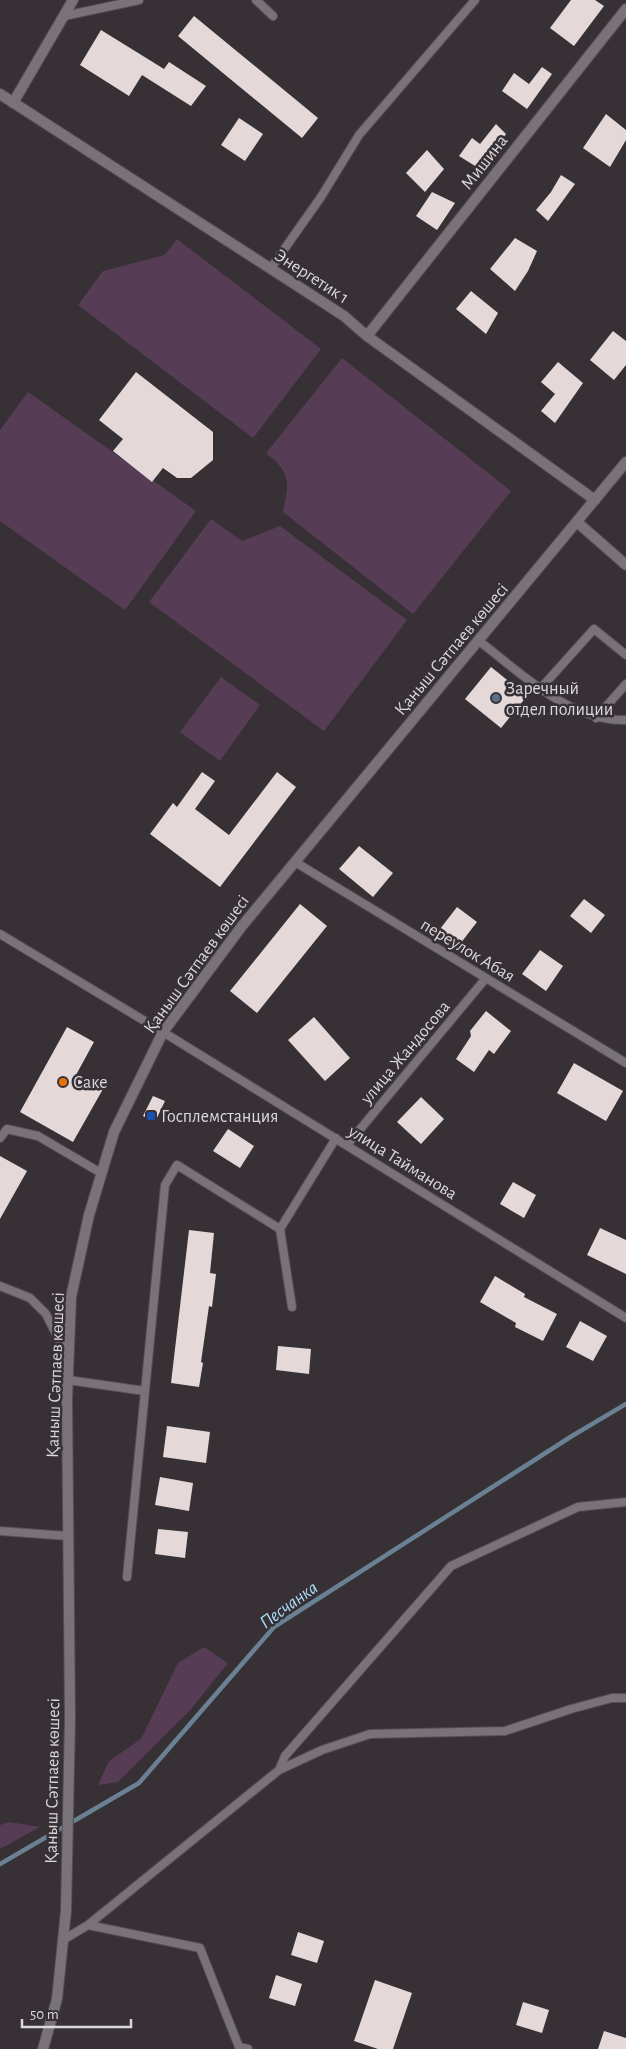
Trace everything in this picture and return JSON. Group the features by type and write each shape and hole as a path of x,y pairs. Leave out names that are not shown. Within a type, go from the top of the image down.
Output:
{"street":[{"path":"13,103 73,0"},
{"name":"Мишина","path":"367,336 626,9"},
{"name":"Энергетик 1","path":"0,94 344,316 367,336 594,500"},
{"name":"Қаныш Сәтпаев көшесі","path":"43,2049 57,1999 66,1911 70,1718 68,1360 71,1297 89,1215 114,1132 164,1032 242,926 626,462"},
{"path":"577,522 626,565"}],"lane":[{"path":"64,16 139,0"},
{"path":"256,0 273,16"},
{"path":"270,268 321,197 359,134 475,0"},
{"path":"541,688 594,629 626,655"},
{"path":"479,641 541,688 577,711 596,718 612,721 626,720"},
{"path":"596,718 626,684"},
{"name":"переулок Абая","path":"295,862 626,1063"},
{"name":"улица Тайманова","path":"1,935 164,1032 626,1318"},
{"name":"улица Жандосова","path":"347,1145 486,978"},
{"path":"0,1138 6,1129 38,1136 101,1173"},
{"path":"292,1307 280,1229 336,1138"},
{"path":"127,1577 165,1185 177,1165 280,1229"},
{"path":"0,1286 30,1298 46,1314 68,1360"},
{"path":"68,1380 145,1391"},
{"path":"279,1770 285,1756 452,1566 578,1507 626,1502"},
{"path":"0,1531 68,1536"},
{"path":"63,1940 88,1925 279,1770 322,1750 370,1734 505,1732 571,1709 612,1698 626,1698"},
{"path":"88,1925 200,1948 239,2046 248,2049"}],"shaded area":[{"path":"177,239 321,349 253,438 78,305 103,271 165,255"},
{"path":"342,358 511,491 413,614 283,512 287,493 286,479 280,467 266,453"},
{"path":"28,392 196,511 125,610 0,521 0,430"},
{"path":"211,519 242,541 280,526 407,620 324,731 149,602"},
{"path":"221,677 260,705 220,761 180,732"},
{"path":"204,1647 228,1663 191,1709 118,1782 98,1785 109,1761 141,1739 178,1663"},
{"path":"9,1822 40,1827 0,1849 0,1825"}],"building":[{"path":"571,0 595,0 604,6 574,46 550,28"},
{"path":"194,16 318,118 302,138 178,36"},
{"path":"101,30 164,69 169,62 206,86 191,106 142,75 129,96 80,65"},
{"path":"542,67 552,74 527,109 502,91 514,73 529,84"},
{"path":"606,114 626,130 626,140 610,167 583,148"},
{"path":"239,118 263,134 245,161 221,145"},
{"path":"496,124 506,134 480,169 459,156 472,138 480,144"},
{"path":"427,150 444,169 425,192 406,173"},
{"path":"561,175 575,184 548,221 536,210 551,192"},
{"path":"432,192 455,203 437,230 416,216"},
{"path":"515,238 537,251 528,271 515,291 490,269"},
{"path":"471,291 498,313 486,334 456,309"},
{"path":"613,331 626,341 626,365 614,380 590,360"},
{"path":"558,362 583,383 555,423 541,411 555,394 541,382"},
{"path":"136,372 213,432 213,460 191,478 177,478 163,468 152,482 113,451 123,439 99,420"},
{"name":"Заречный отдел полиции","path":"491,667 527,696 501,728 465,699"},
{"path":"202,772 215,781 195,809 229,835 277,772 296,787 220,887 150,834 173,803 177,807"},
{"path":"359,846 393,873 373,897 339,869"},
{"path":"584,899 605,915 591,933 570,916"},
{"path":"300,904 327,926 257,1013 230,991"},
{"path":"457,907 477,922 460,944 440,929"},
{"path":"540,950 563,966 546,991 522,974"},
{"path":"486,1011 511,1031 494,1054 489,1050 474,1072 456,1059 471,1036 470,1031"},
{"path":"314,1017 350,1058 325,1081 288,1040"},
{"name":"Саке","path":"67,1027 94,1042 76,1075 103,1089 73,1142 20,1112"},
{"path":"574,1063 623,1091 606,1121 557,1093"},
{"path":"153,1096 165,1101 155,1122 143,1116"},
{"path":"421,1097 444,1119 421,1144 397,1122"},
{"path":"228,1129 254,1146 240,1168 213,1151"},
{"path":"0,1156 27,1171 0,1219"},
{"path":"513,1182 536,1195 524,1218 500,1204"},
{"path":"600,1228 626,1240 626,1274 587,1255"},
{"path":"189,1230 214,1233 210,1273 216,1274 212,1307 209,1306 199,1387 171,1383"},
{"path":"495,1276 525,1294 524,1297 557,1314 543,1341 515,1327 516,1323 480,1302"},
{"path":"580,1321 607,1336 593,1361 566,1347"},
{"path":"278,1346 311,1349 309,1374 276,1370"},
{"path":"167,1426 210,1432 206,1463 163,1457"},
{"path":"160,1477 193,1483 189,1511 155,1505"},
{"path":"158,1529 188,1532 185,1558 155,1554"},
{"path":"298,1932 324,1941 317,1963 291,1955"},
{"path":"276,1975 302,1984 295,2006 269,1998"},
{"path":"375,1980 412,1993 393,2049 378,2049 354,2041"},
{"path":"523,2002 549,2010 542,2033 516,2025"},
{"path":"604,2031 626,2038 626,2049 598,2049"}],"waterway":[{"name":"Песчанка","path":"0,1864 139,1783 274,1627 572,1436 626,1404"}],"place":[{"name":"Заречный отдел полиции","path":"496,698"},
{"name":"Саке","path":"63,1082"},
{"name":"Госплемстанция","path":"151,1116"}]}
